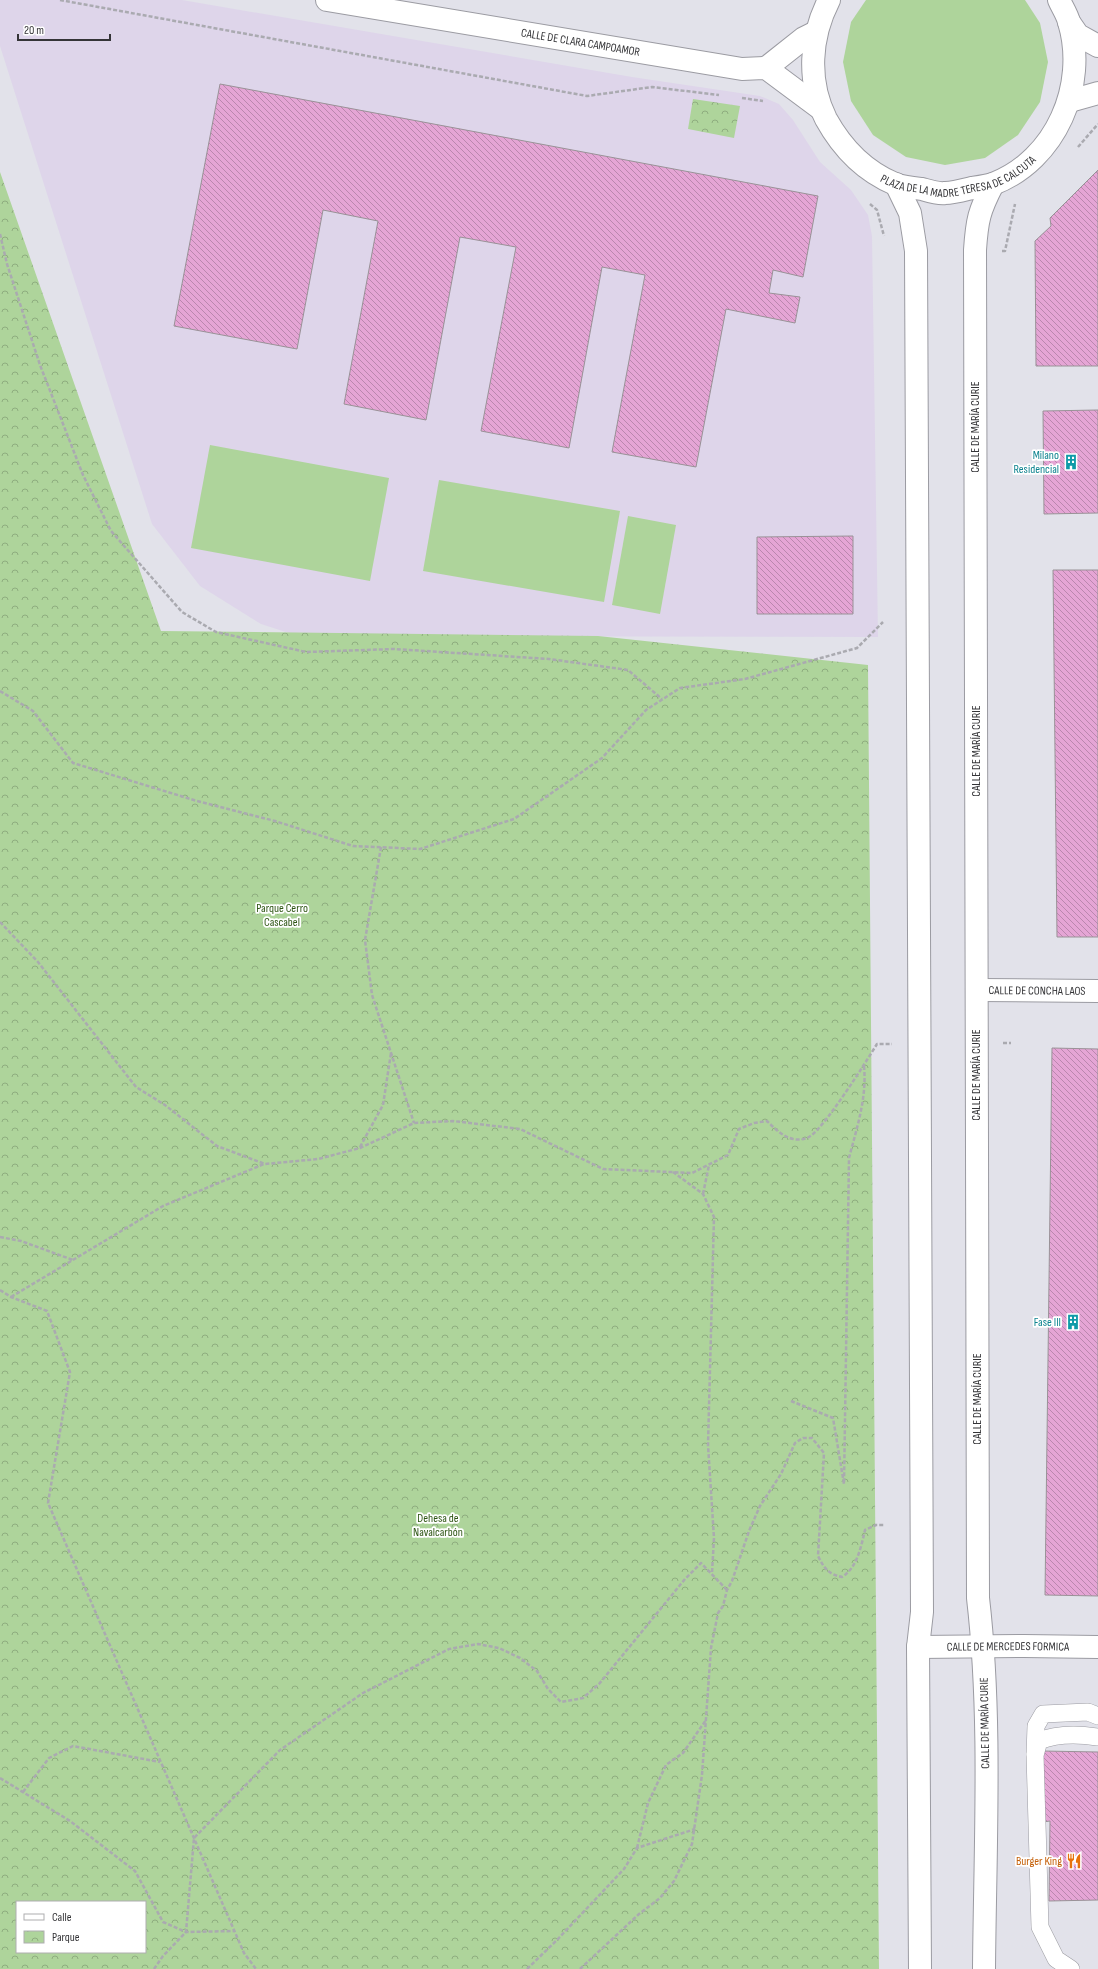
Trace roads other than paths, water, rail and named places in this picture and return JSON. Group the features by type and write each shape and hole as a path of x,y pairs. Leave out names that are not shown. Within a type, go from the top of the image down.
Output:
{"street":[{"name":"CALLE DE CLARA CAMPOAMOR","path":"328,0 742,69 766,68"},
{"name":"PLAZA DE LA MADRE TERESA DE CALCUTA","path":"829,0 816,32 813,60 815,88 821,109 834,133 851,155 872,172 896,184 944,194 993,184 1018,170 1040,151 1058,128 1070,101 1075,61 1069,22 1059,0"},
{"path":"1069,22 1078,35 1098,46"},
{"path":"816,32 804,38 766,68 821,109"},
{"path":"1070,101 1098,93"},
{"path":"896,184 910,213 916,251 922,1612 918,1647 920,1969"},
{"name":"CALLE DE MARÍA CURIE","path":"984,1969 986,1724 984,1646 978,1598 975,250 977,221 993,184"},
{"name":"CALLE DE CONCHA LAOS","path":"976,990 1098,991"},
{"name":"CALLE DE MERCEDES FORMICA","path":"918,1647 1098,1647"}],"lane":[{"path":"1071,1969 1056,1959 1040,1927 1034,1754 1036,1726 1043,1714 1088,1712 1098,1716"},
{"path":"1034,1754 1039,1741 1048,1737 1086,1735 1098,1737"}],"place":[{"name":"Milano Residencial","path":"1071,462"},
{"name":"Fase III","path":"1073,1322"},
{"name":"Burger King","path":"1074,1861"}],"park label":[{"name":"Parque Cerro Cascabel","path":"282,915"},
{"name":"Dehesa de Navalcarbón","path":"438,1525"}]}
